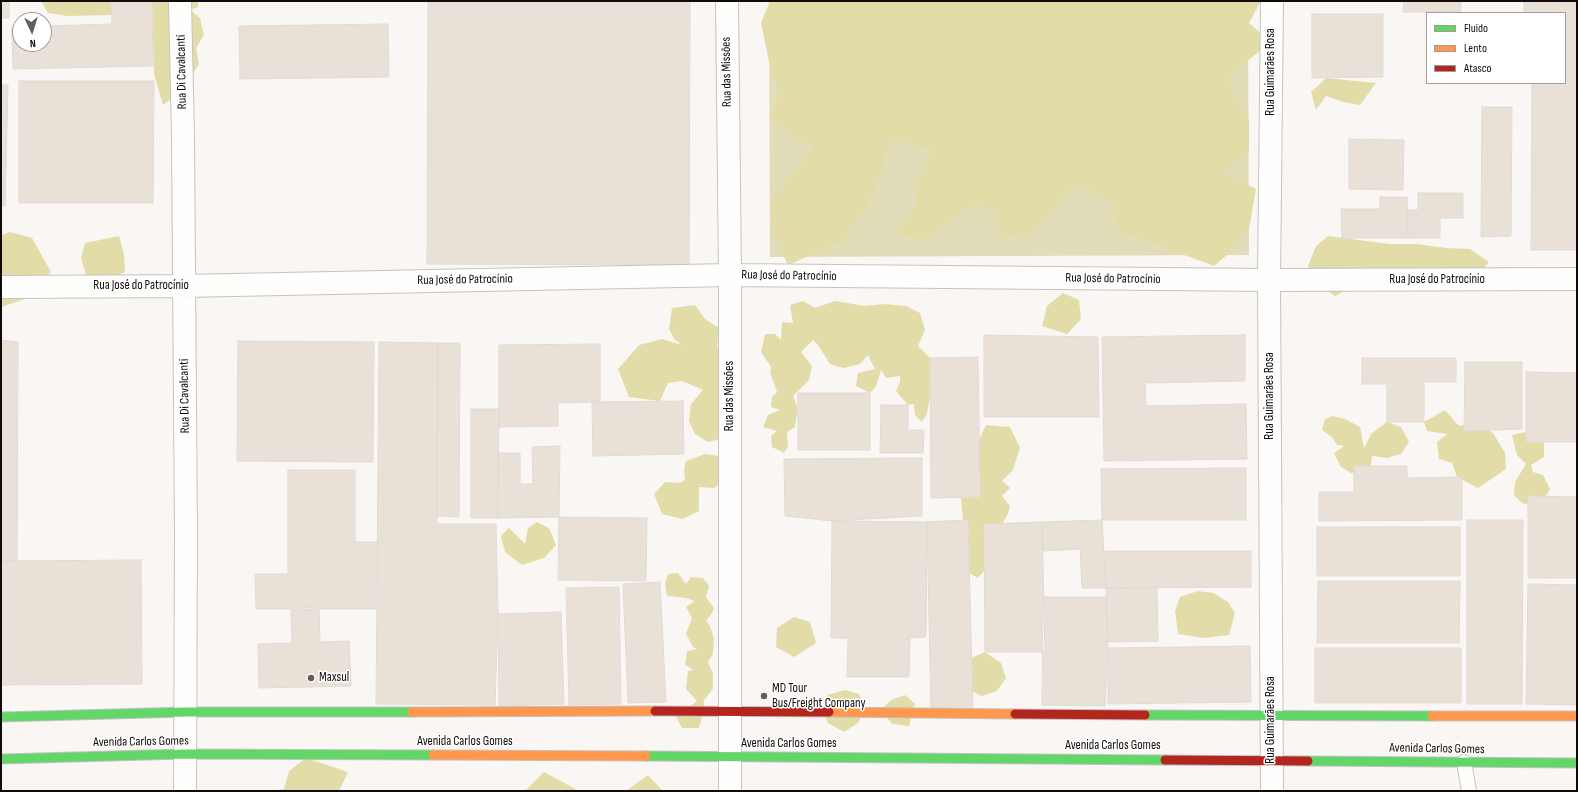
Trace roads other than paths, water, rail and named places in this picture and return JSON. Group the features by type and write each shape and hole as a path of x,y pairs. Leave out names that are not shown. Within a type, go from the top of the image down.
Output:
{"street":[{"name":"Rua Di Cavalcanti","path":"180,1 183,137 186,513 185,791"},
{"name":"Rua das Missões","path":"726,1 730,275 730,791"},
{"name":"Rua Guimarães Rosa","path":"1272,1 1269,280 1272,791"},
{"name":"Rua José do Patrocínio","path":"1,287 183,286 730,275 1269,280 1577,279"},
{"path":"1,717 186,712 730,710 1271,716 1577,716"},
{"name":"Avenida Carlos Gomes","path":"1,759 185,754 730,756 1577,763"}],"lane":[{"path":"1464,762 1469,791"}],"place":[{"name":"Maxsul","path":"311,678"},
{"name":"MD Tour Bus/Freight Company","path":"764,696"}]}
